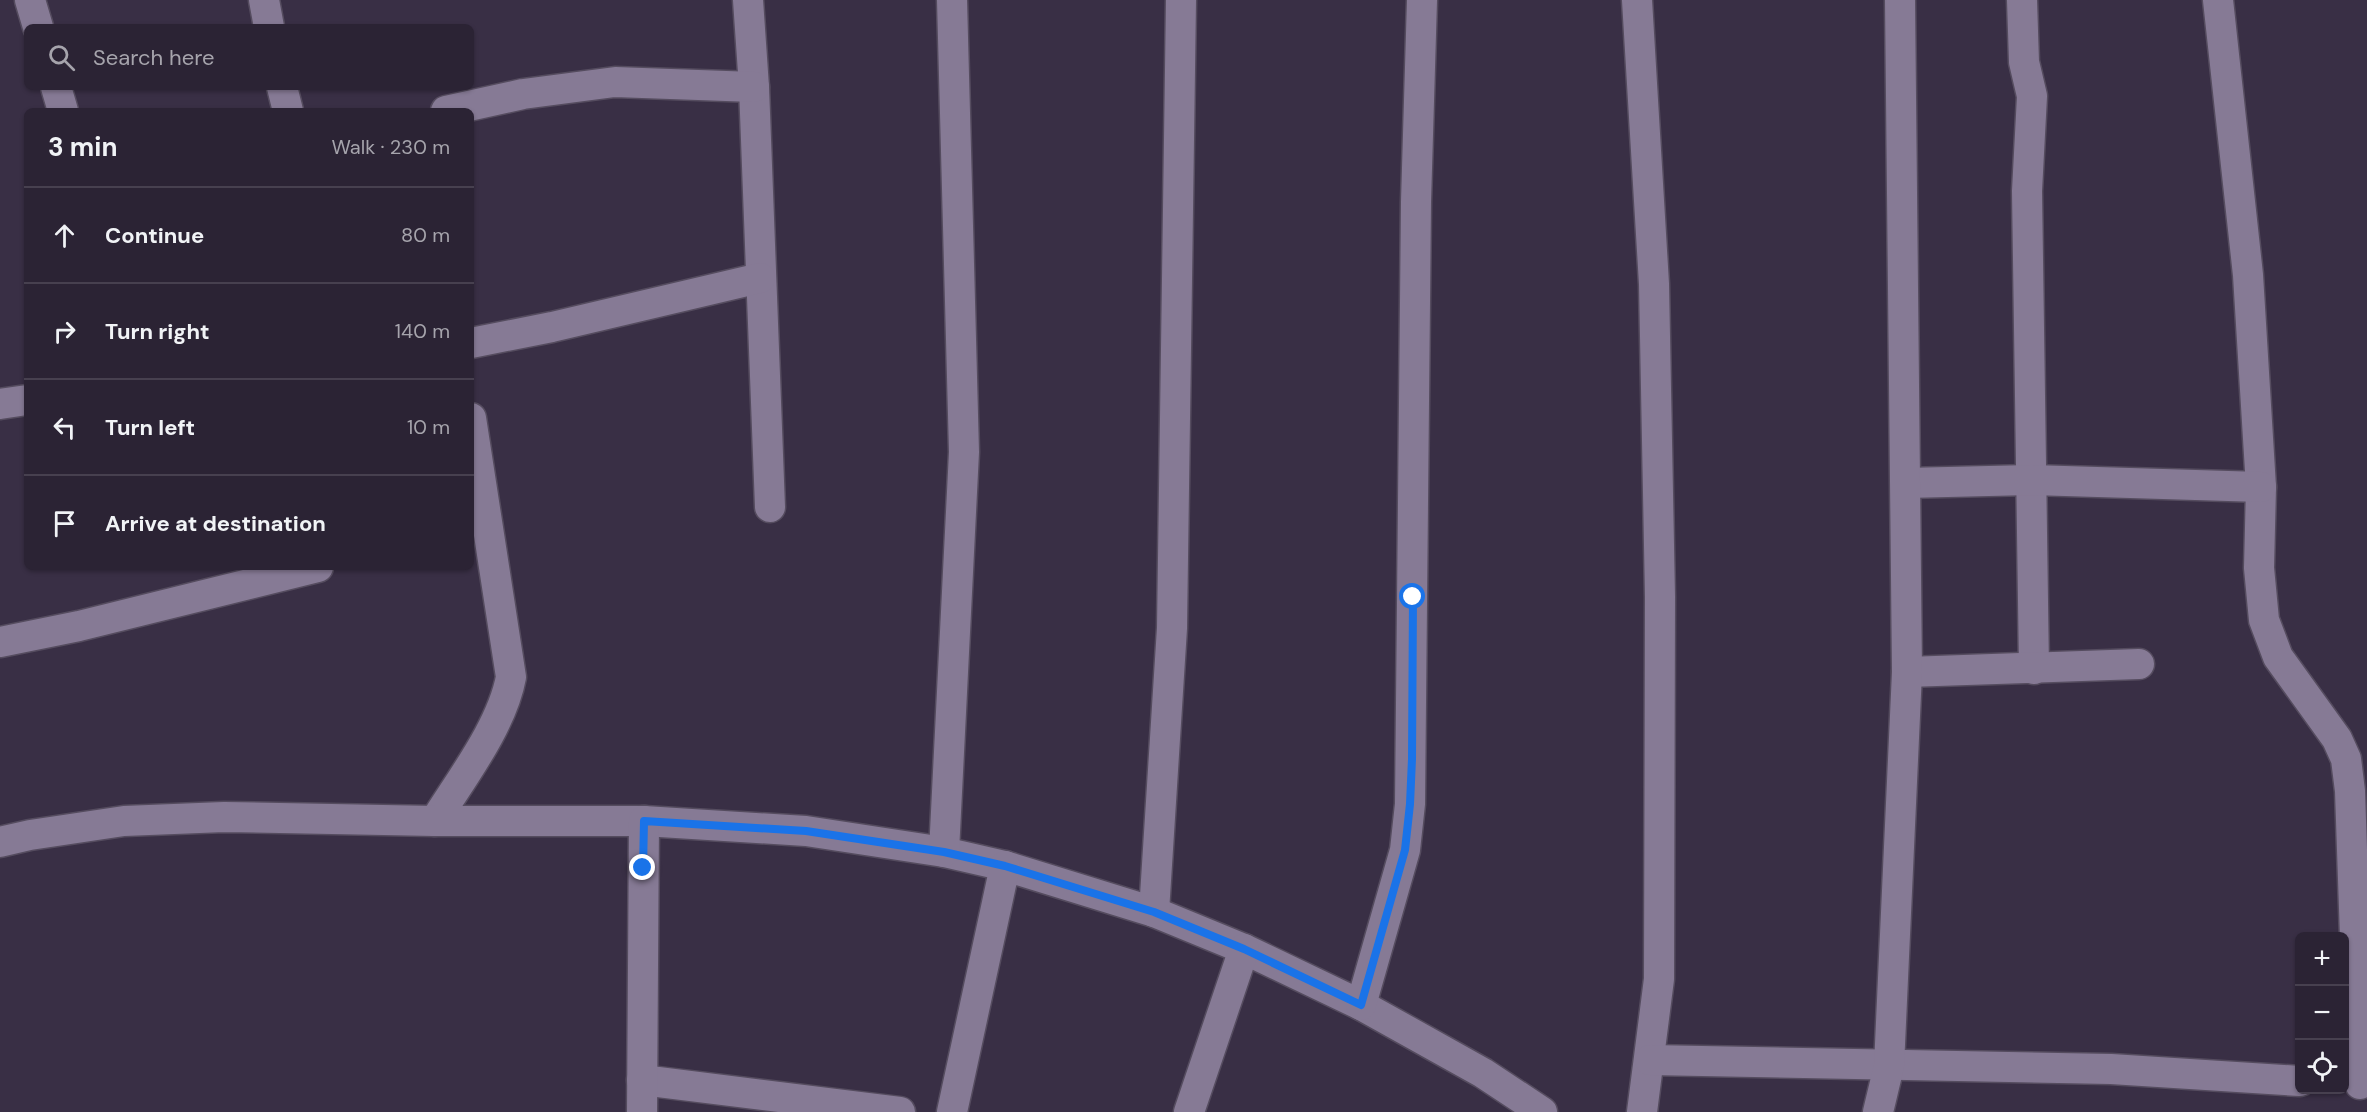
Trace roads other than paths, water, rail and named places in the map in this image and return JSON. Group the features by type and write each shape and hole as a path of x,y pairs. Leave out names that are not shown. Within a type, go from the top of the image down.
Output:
{"street":[{"path":"30,0 37,24"},
{"path":"264,0 268,24"},
{"path":"748,0 754,87 770,507"},
{"path":"944,852 964,452 952,0"},
{"path":"1154,912 1172,628 1181,0"},
{"path":"1361,1005 1405,850 1410,804 1416,201 1422,0"},
{"path":"1637,0 1654,284 1660,597 1659,979 1642,1112"},
{"path":"1878,1112 1889,1066 1908,672 1900,0"},
{"path":"2022,0 2024,62 2032,96 2027,191 2034,669"},
{"path":"2218,0 2248,275 2261,487 2259,568 2264,620 2278,657 2321,715 2337,739 2346,759 2350,791 2357,1084"},
{"path":"460,108 523,94 615,82 754,87"},
{"path":"57,90 62,108"},
{"path":"283,90 287,108"},
{"path":"474,342 760,278"},
{"path":"0,404 24,400"},
{"path":"435,821 496,722 508,696 511,677 480,537 474,458"},
{"path":"1906,483 2030,480 2261,487"},
{"path":"0,642 79,626 306,570"},
{"path":"1908,672 2139,664"},
{"path":"0,842 30,835 124,821 225,817 435,821 644,821 806,831 944,852 1005,866 1154,912 1244,949 1361,1005 1484,1072 1542,1112"},
{"path":"642,1112 644,821"},
{"path":"952,1112 1005,866"},
{"path":"1189,1112 1244,949"},
{"path":"1650,1060 2111,1069 2295,1081"},
{"path":"642,1080 900,1112"}]}
